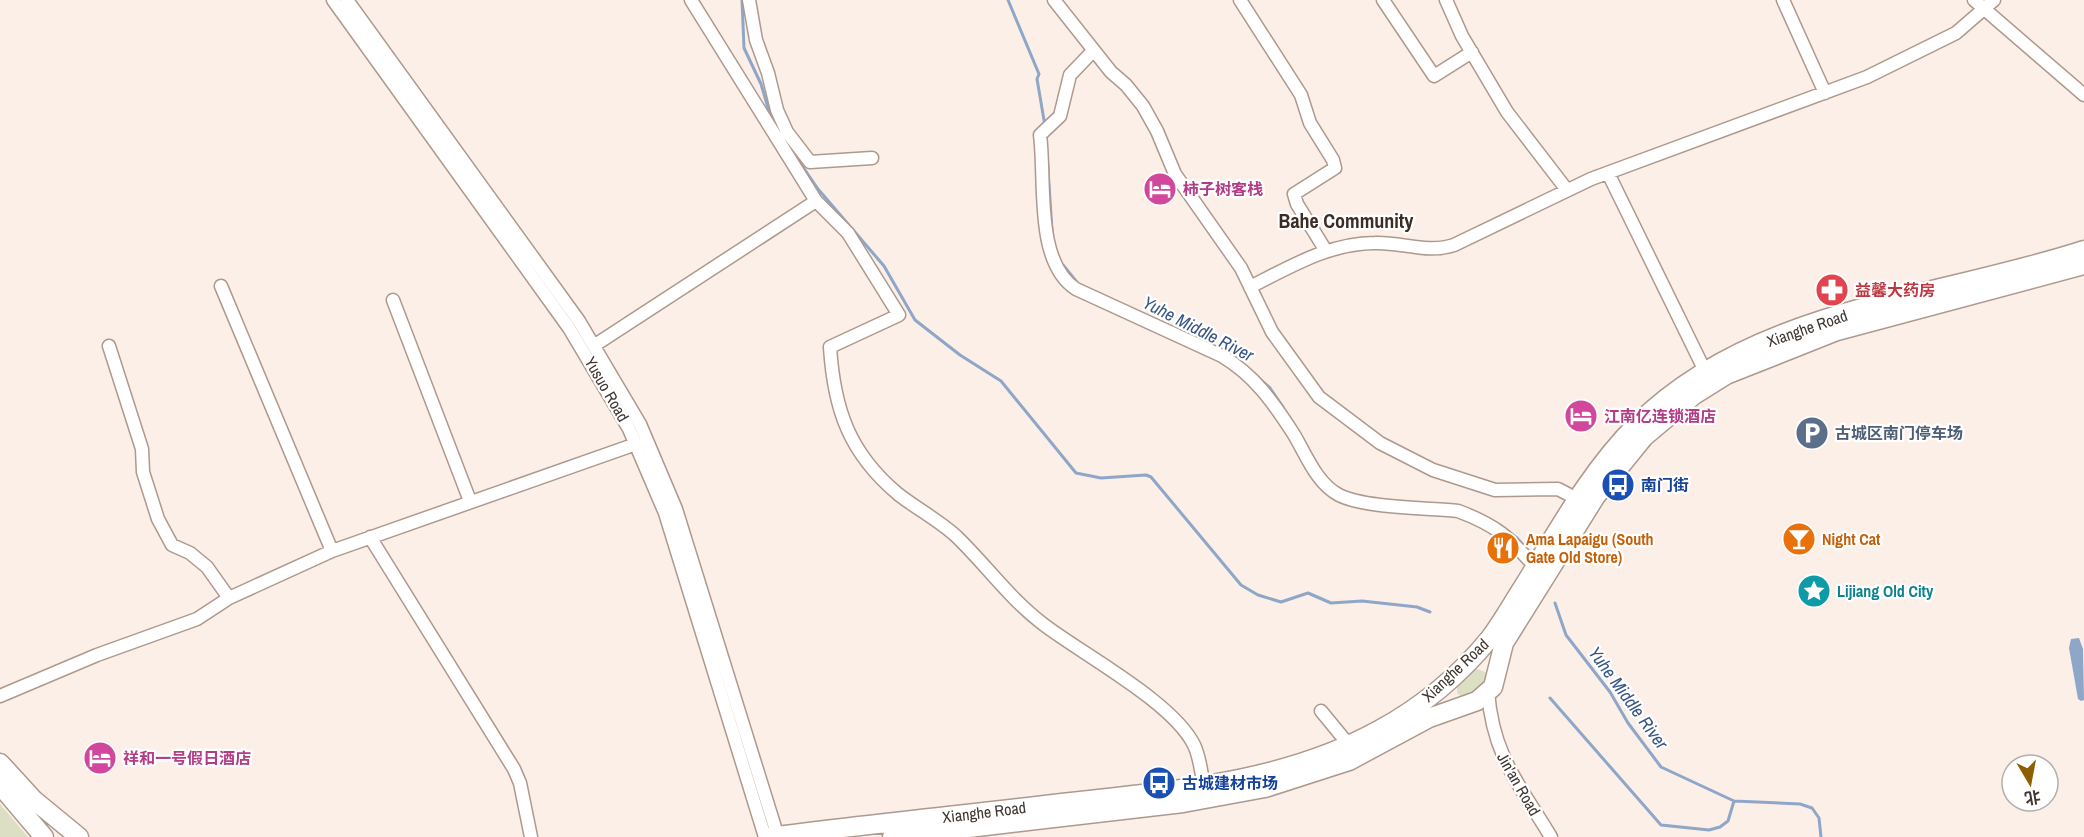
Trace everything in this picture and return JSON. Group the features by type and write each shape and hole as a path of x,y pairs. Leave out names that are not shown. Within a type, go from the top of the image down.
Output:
{"highway":[{"name":"Xianghe Road","path":"772,837 1204,785 1282,769 1349,745 1400,717 1444,684 1474,656 1493,634 1579,500 1634,428 1670,395 1705,371 1764,342 1833,318 2084,250"},
{"name":"Xianghe Road","path":"892,837 1183,803 1265,788 1349,761 1430,718 1477,701 1493,687 1504,643 1596,496 1644,438 1694,395 1726,375 1826,335 2084,265"},
{"path":"1474,656 1489,657 1498,667"},
{"path":"1444,684 1451,698 1461,707"},
{"path":"0,764 34,800 80,837"},
{"path":"0,785 44,837"}],"street":[{"name":"Yusuo Road","path":"333,0 569,328 615,402 636,444 665,513 772,837"},
{"name":"Yusuo Road","path":"347,0 595,345 640,424 676,508 772,837"},
{"path":"691,0 816,201 848,233 899,315 830,347 831,367 842,419 856,447 884,481 956,536 989,573 1043,624 1089,652 1160,708 1195,746 1204,785"},
{"path":"749,0 756,40 768,74 773,99 782,122 810,162 872,158"},
{"path":"1054,0 1093,51 1143,106 1175,174 1242,268 1272,332 1319,397 1380,443 1433,470 1495,490 1558,489 1579,500"},
{"path":"1240,0 1301,95 1313,129 1333,159 1335,168 1294,194 1297,204 1326,251"},
{"path":"1383,0 1434,76 1472,52"},
{"path":"1446,0 1472,52 1507,112 1568,190"},
{"path":"1783,0 1825,93"},
{"path":"1974,0 1990,4 2084,95"},
{"path":"1250,287 1326,251 1352,245 1378,242 1425,249 1446,247 1608,173 1867,77 1956,33 1990,4"},
{"path":"1093,51 1070,75 1060,116 1040,135 1047,240 1058,271 1076,289 1222,356 1241,368 1268,395 1320,478 1339,495 1355,501 1458,511 1506,535 1535,567"},
{"path":"1608,173 1705,371"},
{"path":"595,345 816,201"},
{"path":"221,286 332,551"},
{"path":"393,300 470,501"},
{"path":"109,346 142,450 143,472 158,519 172,545 190,553 207,567 229,598"},
{"path":"0,696 97,655 198,619 229,598 332,551 636,444"},
{"path":"370,537 514,769 520,783 531,837"},
{"name":"Jin'an Road","path":"1488,692 1492,728 1501,756 1551,837"},
{"path":"1321,711 1349,745"}],"green space":[{"path":"1474,668 1488,673 1485,689 1462,697 1457,693 1457,683"},
{"path":"0,804 28,837 0,837"}],"water":[{"path":"2079,638 2083,649 2084,700 2081,701 2078,699 2069,648 2071,639"}],"waterway":[{"path":"742,0 744,48 761,84 771,118"},
{"name":"Yuhe Middle River","path":"1008,0 1039,74 1037,79 1045,126"},
{"name":"Yuhe Middle River","path":"1047,153 1052,231"},
{"path":"794,154 818,189 884,266 915,320 960,355 1001,381 1076,473 1101,478 1146,475 1151,477 1241,585 1258,595 1281,602 1308,593 1331,603 1362,601 1417,607 1430,612"},
{"name":"Yuhe Middle River","path":"1063,265 1076,281"},
{"name":"Yuhe Middle River","path":"1247,368 1270,388 1283,407"},
{"name":"Yuhe Middle River","path":"1500,525 1517,538 1530,553"},
{"name":"Yuhe Middle River","path":"1555,603 1566,635 1610,692 1628,723 1661,767 1734,801 1800,804 1812,808 1819,818 1821,837"},
{"path":"1550,698 1661,825 1709,830 1720,827 1728,821 1734,801"}],"place":[{"name":"柿子树客栈","path":"1160,189"},
{"name":"益馨大药房","path":"1832,290"},
{"name":"江南亿连锁酒店","path":"1581,416"},
{"name":"古城区南门停车场","path":"1812,433"},
{"name":"南门街","path":"1618,485"},
{"name":"Night Cat","path":"1799,539"},
{"name":"Ama Lapaigu (South Gate Old Store)","path":"1503,548"},
{"name":"Lijiang Old City","path":"1814,591"},
{"name":"祥和一号假日酒店","path":"100,758"},
{"name":"古城建材市场","path":"1159,783"}],"district":[{"name":"Bahe Community","path":"1346,221"}]}
